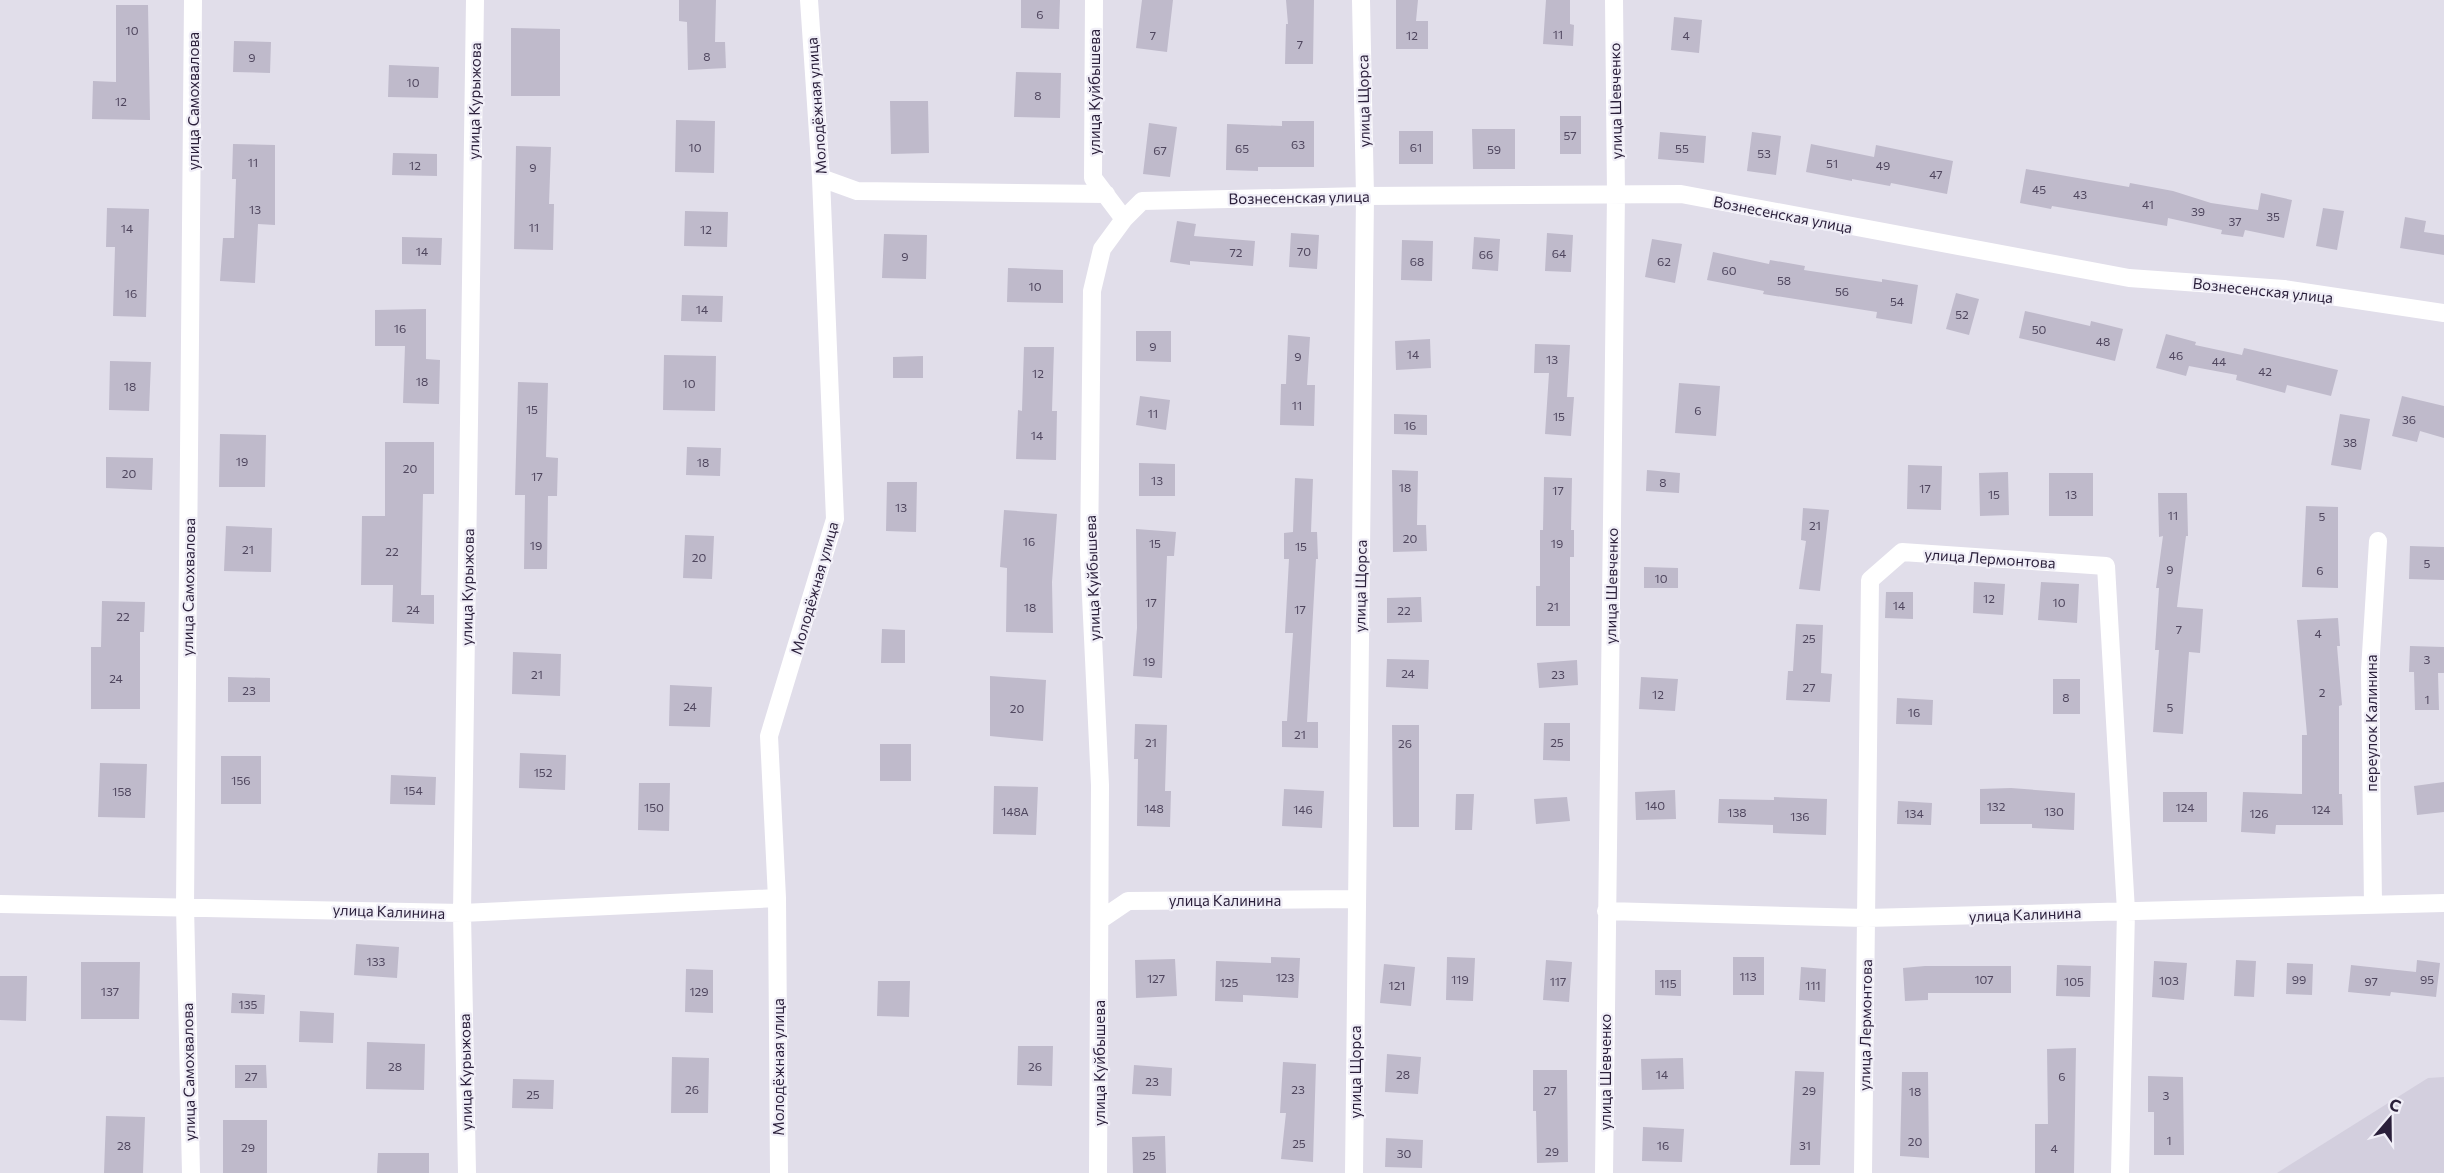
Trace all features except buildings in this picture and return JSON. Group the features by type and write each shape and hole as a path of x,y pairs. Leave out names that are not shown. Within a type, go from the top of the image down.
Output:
{"street":[{"name":"улица Самохвалова","path":"191,1173 185,906 193,0"},
{"name":"улица Курыжова","path":"467,1173 462,914 476,0"},
{"name":"Молодёжная улица","path":"779,1173 777,898 769,736 835,519 821,178 809,0"},
{"name":"улица Куйбышева","path":"1094,0 1093,178 1124,219 1102,249 1092,291 1089,554 1100,785 1098,1173"},
{"name":"улица Щорса","path":"1354,1173 1365,196 1361,0"},
{"name":"улица Шевченко","path":"1604,1173 1616,194 1614,0"},
{"path":"821,178 858,190 1106,194"},
{"name":"Вознесенская улица","path":"1124,219 1142,201 1365,196 1681,194 2129,278 2284,289 2444,313"},
{"name":"переулок Калинина","path":"2373,904 2370,670 2378,541"},
{"name":"улица Лермонтова","path":"1863,1173 1870,580 1902,552 2106,566 2126,911 2120,1173"},
{"name":"улица Калинина","path":"0,904 185,906 462,914 777,898"},
{"name":"улица Калинина","path":"1100,920 1128,901 1356,899"},
{"name":"улица Калинина","path":"1606,911 1866,918 2444,903"}],"shaded area":[{"path":"2444,1077 2444,1173 2277,1173 2428,1078"}]}
